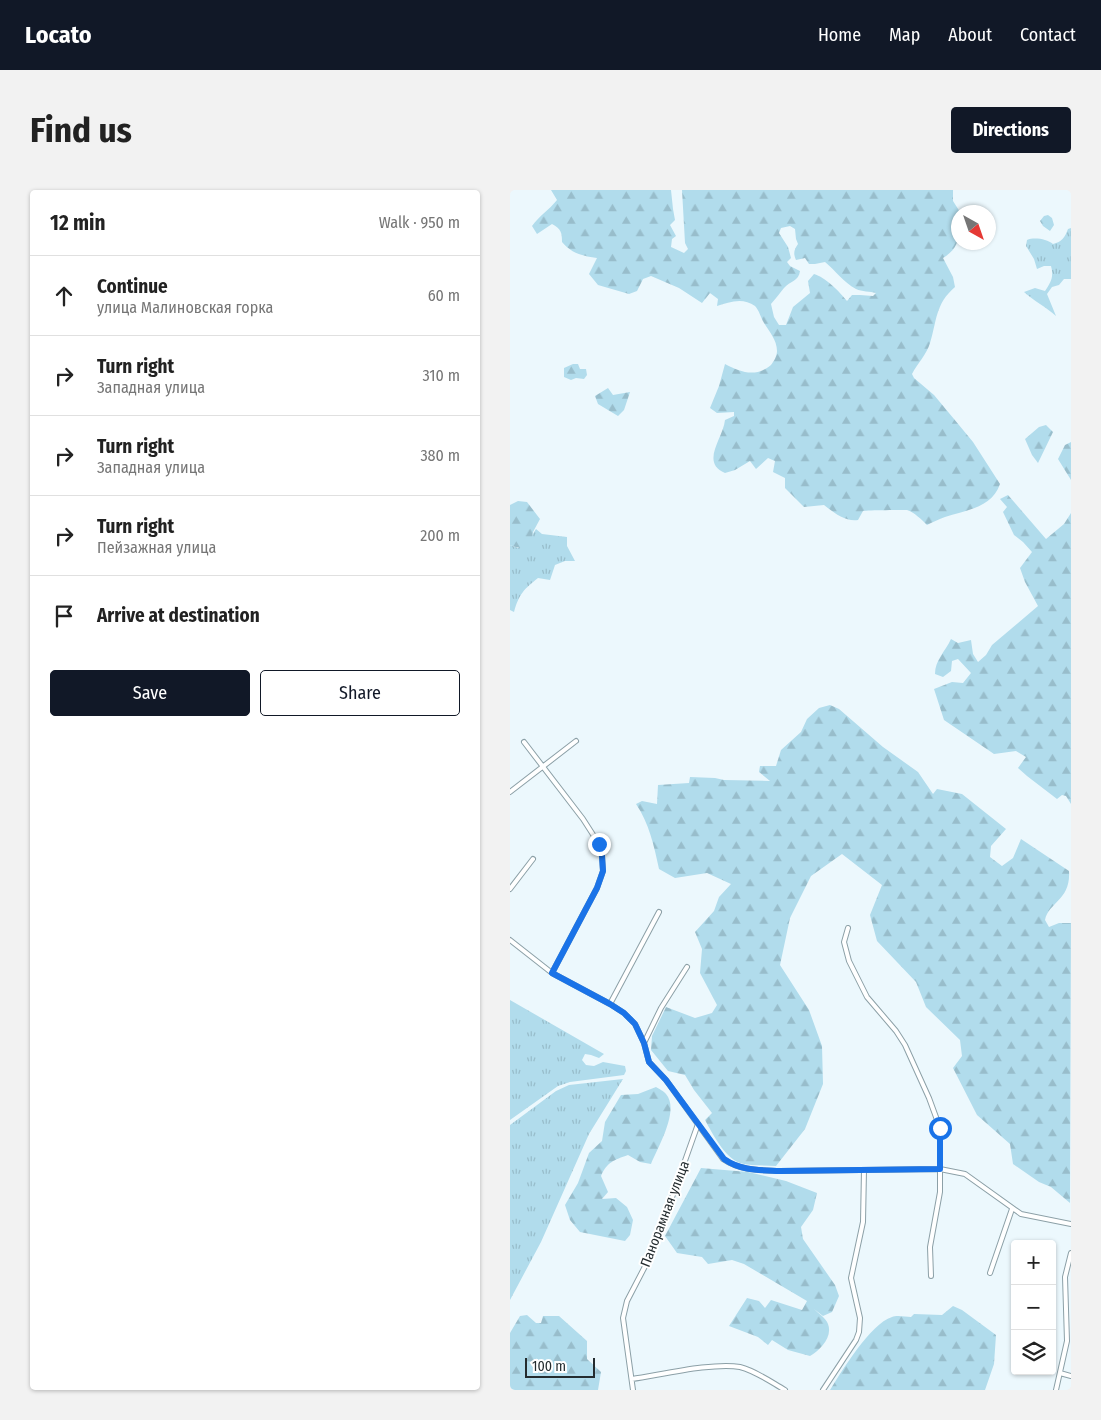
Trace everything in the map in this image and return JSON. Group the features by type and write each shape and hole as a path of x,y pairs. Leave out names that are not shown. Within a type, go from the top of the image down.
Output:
{"street":[{"path":"510,792 576,741"},
{"path":"524,742 583,819 599,844 602,856 603,871 597,888 552,973"},
{"path":"510,889 533,859"},
{"path":"610,1004 658,912"},
{"path":"848,928 844,946 853,969 867,997 896,1031 905,1045 938,1122 941,1137 939,1200 930,1248 930,1276"},
{"path":"510,940 552,973 610,1004 624,1013 635,1024 644,1043 649,1062 666,1080 724,1159 734,1166 754,1170 780,1171 940,1169 965,1174 1021,1214 1071,1224"},
{"path":"644,1043 661,1008 687,967"},
{"name":"Панорамная улица","path":"633,1390 624,1318 627,1301 653,1251 698,1124"},
{"path":"823,1390 856,1340 859,1332 860,1318 851,1278 863,1222 864,1170"},
{"path":"990,1273 1012,1209"},
{"path":"1056,1390 1067,1341 1065,1278 1071,1253"},
{"path":"632,1379 730,1366 752,1372 785,1390"},
{"path":"1060,1373 1071,1376"}],"green space":[{"path":"551,190 671,190 675,220 670,225 676,236 672,239 671,247 684,253 688,249 685,243 682,190 953,190 953,201 956,205 951,205 951,250 953,250 943,258 953,277 955,287 948,293 940,306 929,347 912,374 914,378 934,395 973,442 1000,484 996,492 985,503 977,507 927,525 915,514 907,510 863,511 858,520 849,520 824,505 804,507 785,488 785,478 773,472 775,461 768,458 756,469 750,461 735,470 725,473 714,463 713,456 725,420 734,416 734,412 717,413 710,408 725,364 742,371 754,373 765,369 774,360 777,347 758,310 750,303 741,301 717,306 718,299 710,293 702,303 679,288 651,276 643,279 637,291 629,294 598,285 589,274 597,258 582,255 569,249 562,242 559,229 552,224 537,234 532,226 557,200","holes":["790,226 795,229 798,244 794,252 796,260 805,258 809,264 825,262 851,286 858,290 876,293 873,296 852,295 847,301 827,281 814,274 808,281 810,293 793,307 786,325 779,325 774,317 771,304 784,288 798,277 800,271 790,266 787,262 791,258 788,247 779,233 781,228"]},
{"path":"1048,215 1052,218 1054,225 1050,231 1040,221 1044,216"},
{"path":"1071,228 1071,279 1064,279 1059,285 1052,287 1047,294 1056,316 1024,292 1035,288 1045,291 1052,276 1051,266 1037,269 1034,259 1026,246 1027,240 1040,239 1053,244 1061,240 1068,229"},
{"path":"578,364 580,369 586,369 587,375 584,379 576,378 571,380 564,377 564,368"},
{"path":"608,388 613,395 630,392 624,410 618,416 598,404 595,396"},
{"path":"1046,425 1053,432 1038,463 1025,439 1039,427"},
{"path":"1071,442 1071,480 1058,459 1065,445"},
{"path":"1008,495 1046,539 1064,524 1071,513 1071,804 1066,796 1062,795 1057,799 1018,768 1026,757 1016,751 994,754 944,720 934,689 952,682 963,683 971,673 958,659 952,661 951,671 943,677 935,674 938,660 951,639 958,643 971,640 973,654 978,662 986,655 992,645 1038,606 1020,568 1032,552 1014,535 1003,512 1007,507 1000,499"},
{"path":"518,501 527,502 540,519 533,532 531,542 523,547 510,545 510,505"},
{"path":"536,529 542,534 567,537 567,546 575,561 565,561 555,565 550,580 538,578 533,582 520,596 514,612 510,610 510,545 518,548 531,537"},
{"path":"830,705 839,709 883,747 918,772 933,794 937,789 962,794 1006,829 991,846 990,857 1002,866 1013,858 1021,839 1069,871 1067,888 1047,914 1045,920 1049,927 1059,923 1071,923 1070,1203 1051,1187 1039,1182 1013,1164 1010,1144 977,1115 953,1068 962,1056 960,1040 926,1007 916,982 877,941 870,915 882,885 842,854 811,876 790,918 780,965 809,1010 822,1046 823,1084 805,1129 776,1166 744,1164 729,1156 711,1132 705,1120 712,1113 685,1075 668,1071 651,1050 652,1036 666,1007 695,1018 712,1013 717,1005 700,973 702,949 695,932 714,911 719,897 731,884 707,873 675,878 659,869 648,827 636,804 642,801 657,804 658,785 689,783 690,777 770,781 759,772 760,766 776,766 781,750 801,732 807,719 819,708"},
{"path":"510,1000 604,1054 599,1058 585,1054 582,1060 586,1065 594,1066 603,1062 625,1066 626,1071 624,1075 570,1082 558,1086 510,1120"},
{"path":"623,1079 589,1134 541,1242 510,1300 510,1125 556,1091 569,1085"},
{"path":"656,1087 666,1094 670,1101 671,1109 663,1139 651,1164 640,1162 628,1155 611,1162 601,1176 608,1192 602,1199 616,1198 627,1207 633,1220 630,1235 625,1241 580,1232 570,1220 565,1205 578,1183 589,1153 602,1141 605,1122 621,1095 638,1094"},
{"path":"701,1168 748,1172 786,1181 817,1193 813,1210 801,1227 803,1239 835,1285 839,1296 832,1312 823,1316 814,1309 827,1322 829,1334 825,1343 810,1356 788,1350 772,1340 768,1345 758,1337 729,1326 747,1298 759,1301 765,1308 771,1300 802,1310 807,1301 744,1264 732,1260 708,1264 702,1257 677,1253 665,1236"},
{"path":"953,1306 962,1310 996,1335 994,1364 985,1390 830,1390 857,1349 884,1321 894,1316 911,1317 914,1314 942,1315"},
{"path":"527,1315 536,1323 541,1323 543,1316 559,1316 587,1341 587,1359 601,1372 598,1390 510,1390 510,1333 520,1316"}],"route":[{"path":"599,844 603,871 597,888 552,973 610,1004 624,1013 635,1024 641,1034 649,1062 666,1080 724,1159 734,1166 754,1170 940,1169 940,1128"}]}
